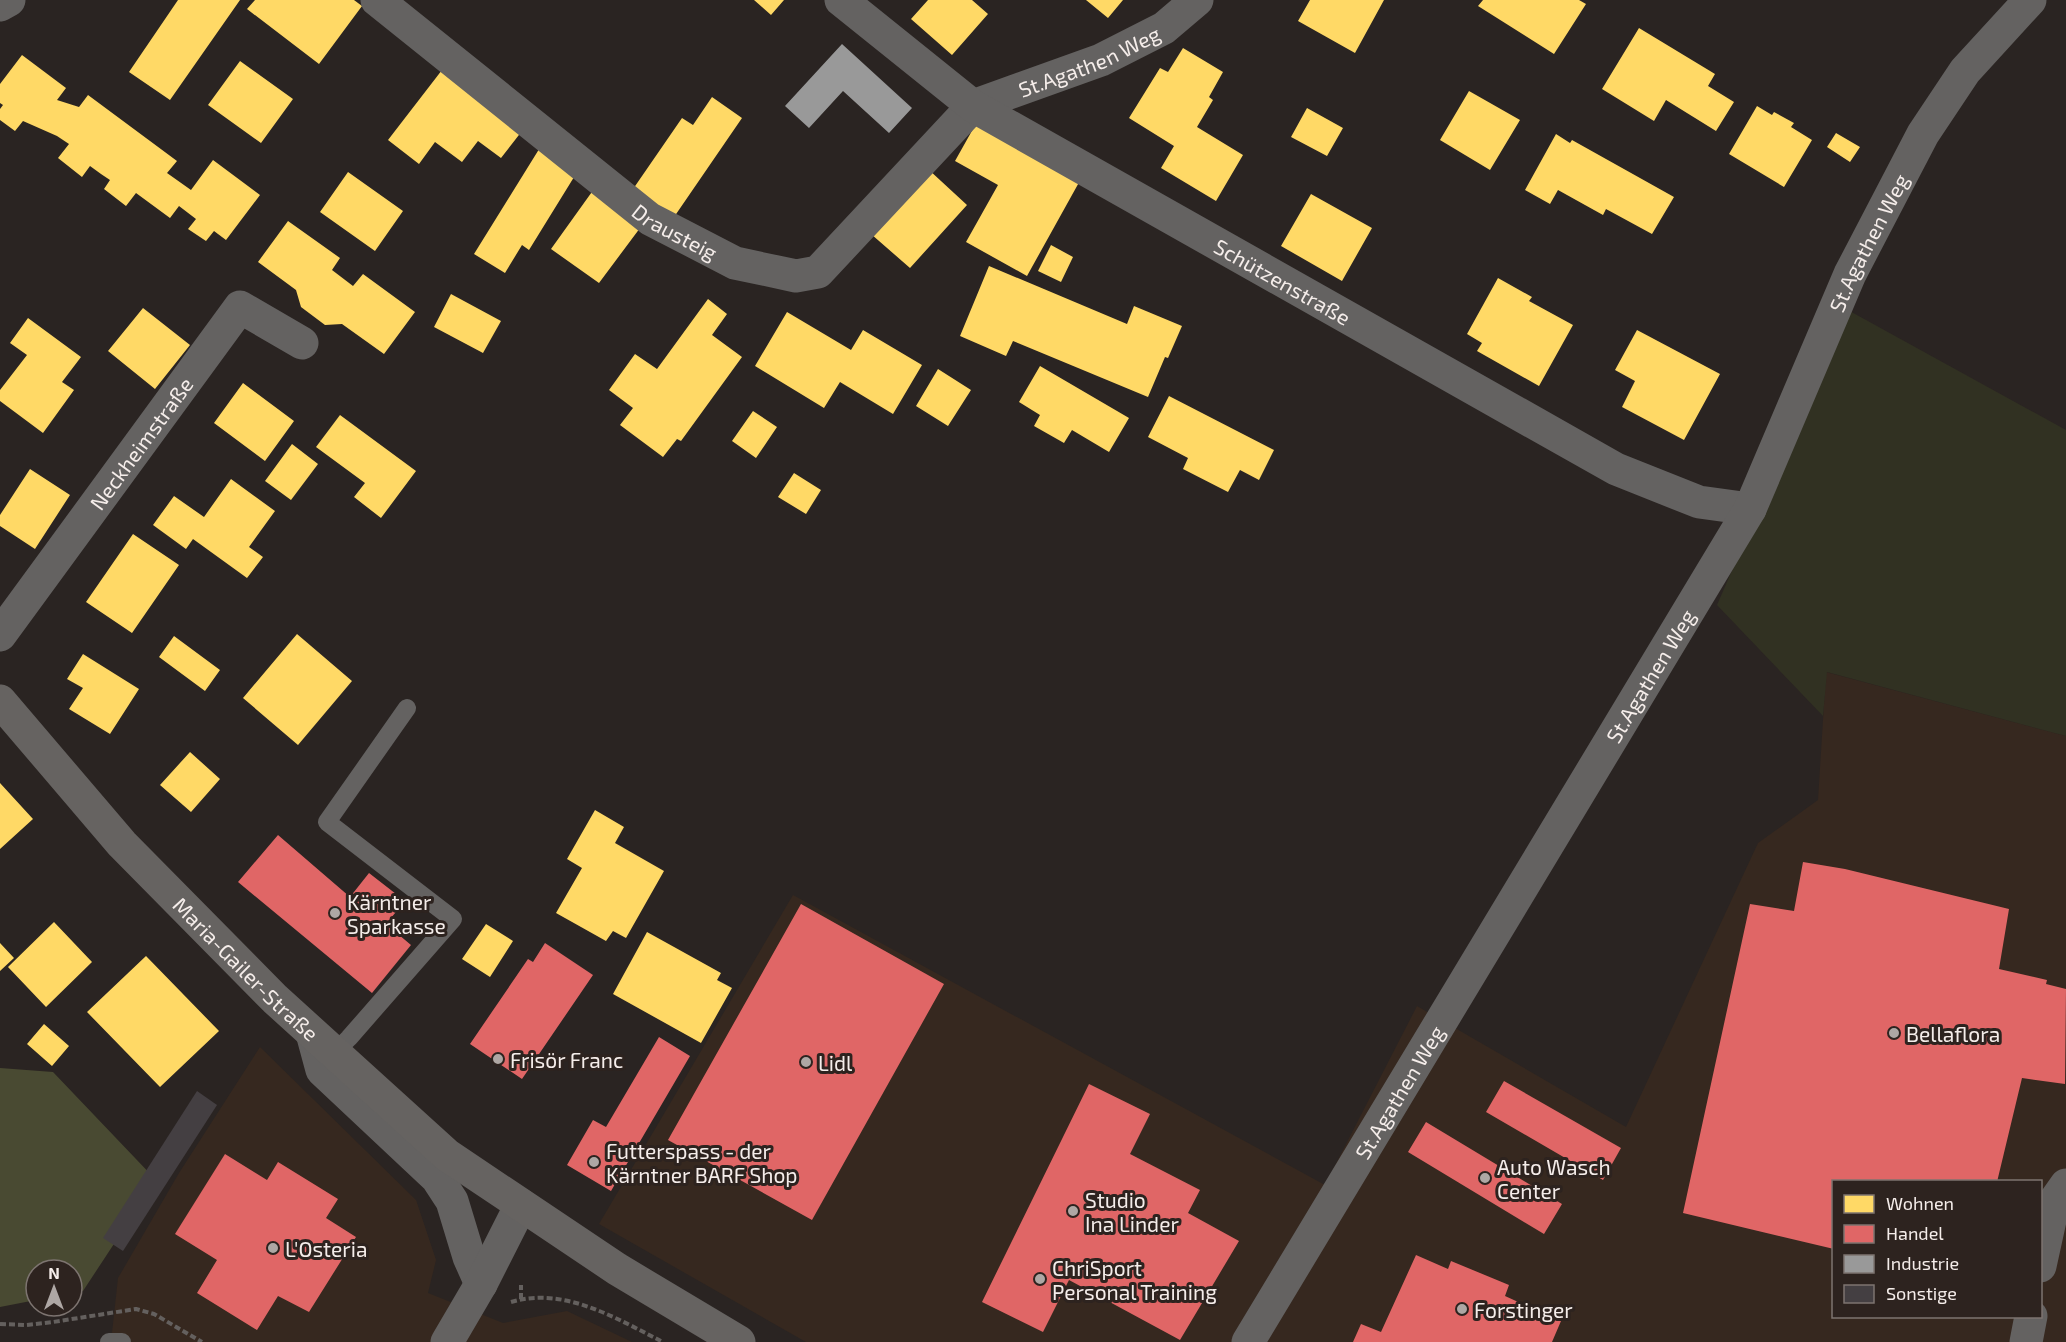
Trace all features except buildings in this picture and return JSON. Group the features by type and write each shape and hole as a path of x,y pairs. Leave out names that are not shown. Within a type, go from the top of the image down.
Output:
{"main road":[{"name":"Maria-Gailer-Straße","path":"0,701 122,844 274,999 447,1155 617,1269 739,1342"}],"street":[{"path":"0,5 9,0"},
{"name":"Drausteig","path":"377,0 650,219 735,263 796,276 818,272 973,106"},
{"name":"Schützenstraße","path":"842,0 973,106 1616,470 1699,502 1750,509"},
{"name":"St.Agathen Weg","path":"973,106 1101,60 1164,28 1197,0"},
{"name":"St.Agathen Weg","path":"1248,1342 1750,509 1850,274 1923,134 1965,71 2030,0"},
{"name":"Neckheimstraße","path":"0,635 240,307 302,343"},
{"path":"323,1043 322,1070 437,1178 452,1201 469,1257 491,1295"},
{"path":"2042,1257 2054,1202 2066,1185"},
{"path":"447,1342 491,1295 522,1204"},
{"path":"2026,1342 2031,1318"}],"lane":[{"path":"323,1043 349,1038 453,919 327,822 407,708"},
{"path":"109,1342 122,1342"}],"path":[{"path":"491,1295 521,1299 564,1299 605,1313 663,1342"}],"shaded area":[{"path":"1826,672 2066,736 2066,1342 806,1342 599,1224 793,895 1325,1185 1417,1006 1626,1127 1758,843 1818,800"},
{"path":"260,1047 416,1200 436,1260 428,1293 503,1323 567,1311 632,1342 111,1342 118,1278 179,1173"}],"green space":[{"path":"1846,309 2066,430 2066,736 1827,672 1823,716 1717,605"},
{"path":"0,1068 53,1072 156,1180 84,1289 84,1258 24,1258 24,1302 0,1307"}],"place":[{"name":"Kärntner Sparkasse","path":"335,913"},
{"name":"Bellaflora","path":"1894,1033"},
{"name":"Frisör Franc","path":"498,1059"},
{"name":"Lidl","path":"806,1062"},
{"name":"Futterspass - der Kärntner BARF Shop","path":"594,1162"},
{"name":"Auto Wasch Center","path":"1485,1178"},
{"name":"Studio Ina Linder","path":"1073,1211"},
{"name":"L'Osteria","path":"273,1248"},
{"name":"ChriSport Personal Training","path":"1040,1279"},
{"name":"Forstinger","path":"1462,1309"}]}
